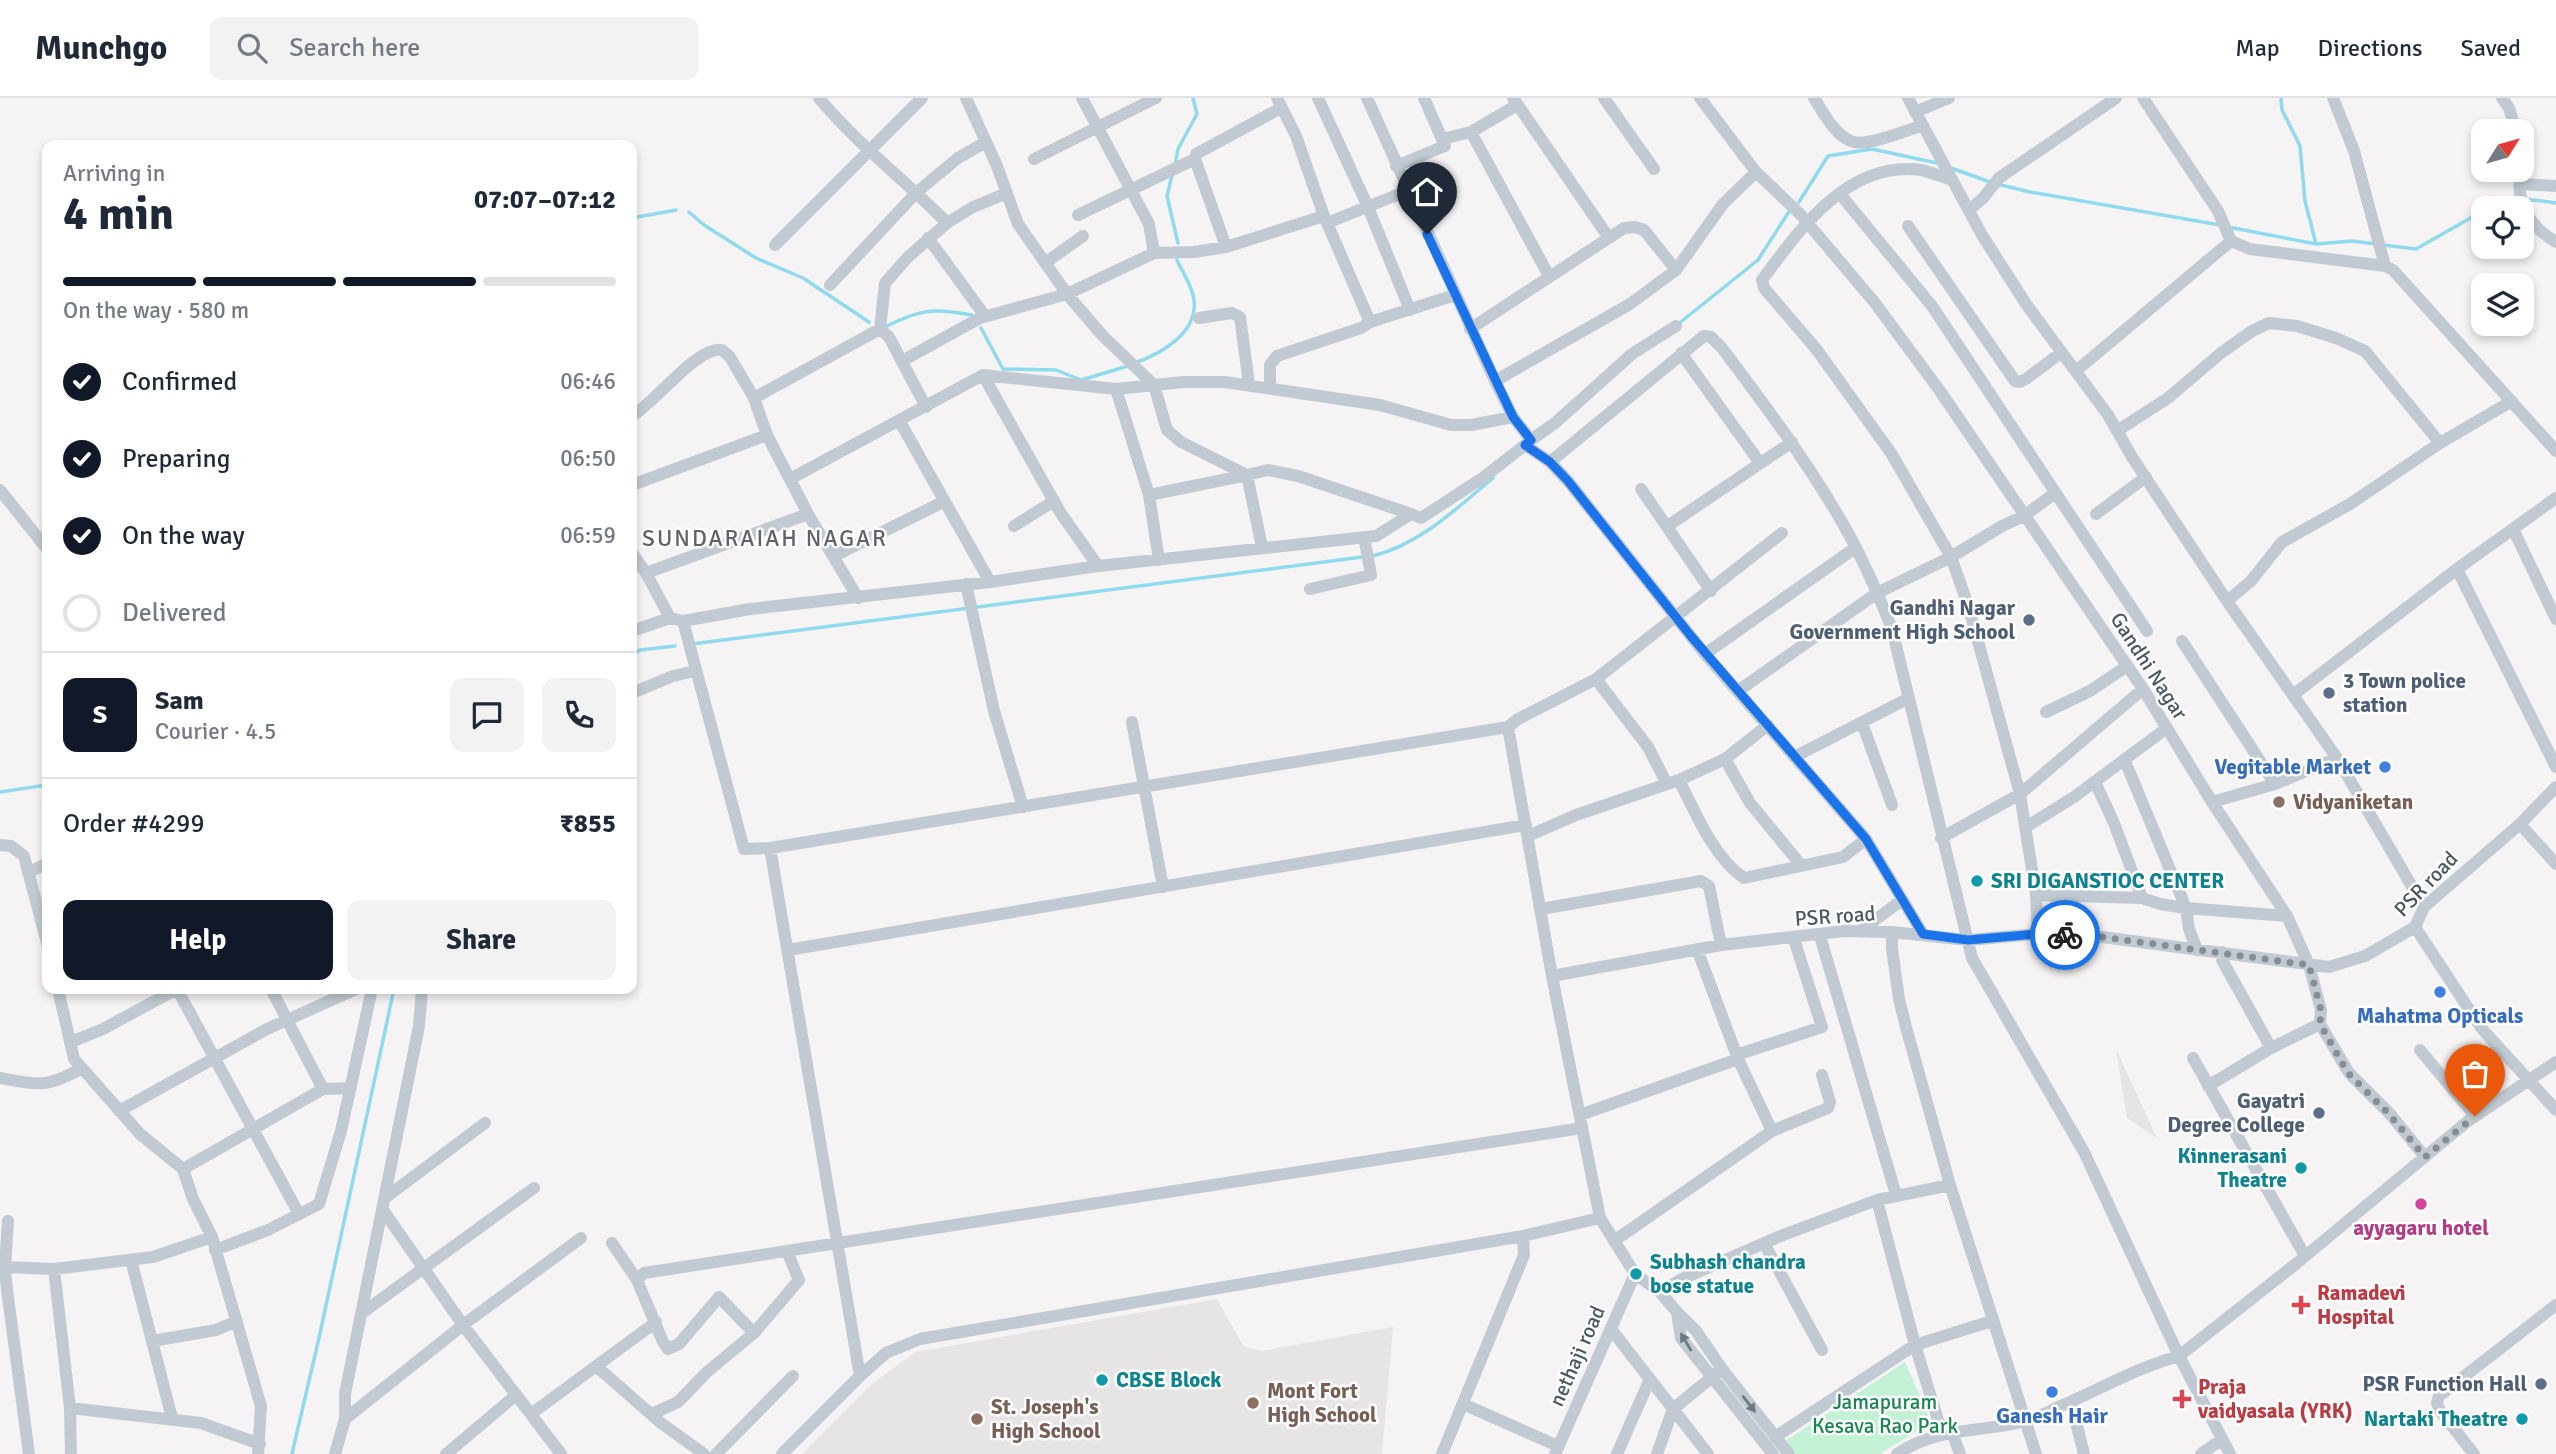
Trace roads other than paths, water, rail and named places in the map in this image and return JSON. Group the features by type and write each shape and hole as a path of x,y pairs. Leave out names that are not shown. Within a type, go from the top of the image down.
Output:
{"street":[{"path":"819,98 871,152 917,192 947,223"},
{"path":"775,245 871,152 922,98"},
{"path":"966,98 1007,192 1018,225 1067,294 1102,335 1154,385 1163,422 1173,436 1247,475"},
{"path":"1082,98 1149,225 1154,253"},
{"path":"1034,159 1156,98"},
{"path":"1318,98 1368,207 1410,310"},
{"path":"1367,98 1470,329 1530,446 1568,481 1705,654 1866,839 1923,934"},
{"path":"1396,166 1445,146 1424,98"},
{"path":"1604,98 1654,169"},
{"name":"Gandhi Nagar","path":"1700,98 1756,172 1803,218 1875,303 1940,391 2143,688 2212,802 2287,916 2309,965 2321,1010 2320,1024 2348,1073 2389,1114 2425,1157"},
{"path":"1814,98 1841,135 1854,142 1865,142 1923,125"},
{"path":"1908,98 1950,177 2026,304 2108,415 2227,601 2337,758 2424,907"},
{"path":"1915,112 1949,98"},
{"path":"1969,210 1999,178 2116,98"},
{"path":"2143,98 2218,211 2228,236 2250,249 2385,266 2403,278 2556,451"},
{"path":"2333,98 2354,151 2385,266"},
{"path":"2502,98 2512,119"},
{"path":"1442,139 1471,132 1515,102 1609,238"},
{"path":"1078,215 1195,159 1199,151 1279,103 1296,136 1325,220 1370,322"},
{"path":"1471,132 1549,276"},
{"path":"830,285 917,192 958,158 986,142"},
{"path":"1195,159 1226,247"},
{"path":"1950,177 1923,170 1893,169 1868,177 1803,218 1762,280 1764,288 1817,350 1891,453 1951,557 1972,618 2020,794 2027,852 2036,895 2038,934"},
{"path":"1495,381 1630,304 1676,270 1723,204 1756,172"},
{"path":"2521,182 2521,192 2535,227 2556,242"},
{"path":"2521,192 2556,186"},
{"path":"902,361 985,316 1067,294 1154,253 1194,252 1226,247 1368,207 1408,191"},
{"path":"880,329 885,284 928,238 947,223 973,207 1007,192"},
{"path":"1840,194 1932,306 2147,631"},
{"path":"1908,226 2015,381 2026,379 2062,352"},
{"path":"1470,329 1624,229 1635,227 1644,230 1676,270"},
{"path":"1045,263 1083,236"},
{"path":"2076,371 2228,236"},
{"path":"928,238 985,316"},
{"path":"1270,388 1270,365 1277,356 1455,295"},
{"path":"1199,318 1232,313 1240,317 1249,384"},
{"path":"2117,431 2168,398 2252,331 2269,323 2297,326 2336,338 2365,351 2440,443"},
{"path":"1149,495 1268,470 1298,476 1421,518 1530,446 1632,354 1676,326"},
{"path":"880,329 889,337 926,407"},
{"path":"754,398 880,329"},
{"path":"1550,462 1704,336 1711,337 1792,442 1840,518 1877,593 1897,645 1941,838 1972,958 2084,1152 2179,1356 2230,1454"},
{"path":"637,412 652,402 695,360 716,349 722,350 730,357 754,398 767,436 808,514 858,598"},
{"path":"1681,353 1760,463"},
{"path":"790,479 983,375 1116,389 1197,382 1249,384 1380,405 1451,425 1471,425 1513,417"},
{"path":"983,375 1054,501 1098,566"},
{"path":"1116,389 1149,495 1159,560"},
{"path":"2227,601 2251,581 2282,542 2350,504 2440,443 2512,401"},
{"path":"899,420 990,582"},
{"path":"637,483 767,436"},
{"path":"1669,525 1792,442"},
{"path":"1247,475 1262,547"},
{"path":"2096,514 2146,477"},
{"path":"1642,488 1711,591"},
{"path":"0,490 42,543"},
{"path":"1738,691 1877,593 1951,557 2024,516 2055,493"},
{"path":"2293,695 2457,569 2556,498"},
{"path":"1014,526 1054,501"},
{"path":"834,556 943,502"},
{"path":"646,573 808,514"},
{"path":"637,630 750,609 990,582 1098,566 1376,536 1411,514"},
{"path":"2513,529 2556,619"},
{"path":"637,560 679,624 691,652 744,849 769,848 1508,727 1518,719 1596,679 1782,533"},
{"path":"1310,589 1371,575 1364,537"},
{"path":"1705,654 1855,548"},
{"path":"2457,569 2556,767"},
{"path":"966,584 994,711 1023,807"},
{"path":"2182,641 2275,784"},
{"path":"2046,712 2090,691 2127,666"},
{"path":"637,691 673,676 695,671"},
{"path":"1596,679 1648,747 1735,873 1744,878 1843,857 1866,839"},
{"path":"1941,838 2020,794 2143,688"},
{"path":"1794,757 1909,698"},
{"path":"1132,722 1163,887"},
{"path":"1862,723 1892,805"},
{"path":"788,950 1163,887 1527,831 1673,782 1726,759 1768,725"},
{"path":"1508,727 1552,976 1600,1218 1635,1275 1660,1292 1677,1312 1681,1338 1775,1437 1781,1453"},
{"path":"2026,827 2125,761 2167,728"},
{"path":"2212,802 2275,784 2337,758"},
{"path":"1726,759 1750,803 1801,865"},
{"path":"2125,761 2186,908 2189,929 2197,950"},
{"path":"2095,782 2114,822 2142,898"},
{"name":"PSR road","path":"1552,976 1721,945 1860,932 1923,934 1968,940 2038,934 2102,937 2329,967 2365,956 2415,927 2424,907 2520,824 2556,787"},
{"path":"2520,824 2556,864"},
{"path":"0,845 11,846 24,856 42,925"},
{"path":"769,848 860,1376"},
{"path":"28,873 42,866"},
{"path":"1541,909 1702,881 1709,887 1721,945"},
{"path":"2036,895 2142,898 2186,908 2287,916"},
{"path":"1860,932 1902,901"},
{"path":"2415,927 2482,1029 2556,1110"},
{"path":"1892,932 1899,999 1950,1185 2036,1454"},
{"path":"1820,936 1896,1195"},
{"path":"637,1280 644,1273 838,1244 1581,1121 1737,1057 1822,1027 1794,939"},
{"path":"1697,949 1737,1057 1772,1131"},
{"path":"2222,952 2222,960 2271,1048"},
{"path":"59,994 74,1059 141,1135 183,1169 193,1199 214,1243 261,1406 259,1449 201,1423 70,1408"},
{"path":"71,1042 103,1029 168,994"},
{"path":"180,994 299,1214"},
{"path":"274,994 323,1089"},
{"path":"119,1111 214,1058 345,994"},
{"path":"5,1267 54,1269 153,1257 268,1230 319,1204 341,1131 371,994"},
{"path":"335,1454 345,1419 345,1394 419,1026 422,994"},
{"path":"2208,1086 2271,1048 2320,1024"},
{"path":"2420,1050 2475,1116"},
{"path":"2193,1058 2305,1256"},
{"path":"1897,1454 1913,1443 1947,1432 2027,1421 2136,1371 2179,1356 2475,1116 2556,1062"},
{"path":"0,1078 33,1084 59,1082 82,1068"},
{"path":"1614,1241 1772,1131 1828,1108 1830,1102 1822,1075"},
{"path":"183,1169 323,1089 351,1088"},
{"path":"384,1204 485,1123"},
{"path":"1660,1292 1764,1243 1877,1200 1950,1185"},
{"path":"362,1313 534,1188"},
{"path":"1877,1200 1915,1345 1947,1432 1960,1454"},
{"path":"384,1204 423,1268 463,1325 561,1454"},
{"path":"782,1454 886,1353 920,1339 1523,1236 1600,1218"},
{"path":"8,1221 5,1267 29,1454"},
{"path":"1442,1454 1524,1255 1523,1236"},
{"path":"345,1419 463,1325 581,1238"},
{"path":"612,1243 637,1280 666,1347 671,1349 679,1343 719,1297 754,1332"},
{"path":"1764,1243 1822,1350"},
{"path":"652,1414 678,1402 707,1372 754,1332 799,1280 787,1251"},
{"path":"131,1260 172,1418"},
{"path":"54,1269 70,1408 71,1454"},
{"name":"nethaji road","path":"1557,1450 1635,1275"},
{"path":"2474,1454 2440,1411 2437,1403 2439,1396 2556,1305"},
{"path":"152,1341 216,1329 237,1321"},
{"path":"1775,1437 1915,1345 1992,1321"},
{"path":"530,1413 656,1322"},
{"path":"1611,1329 1708,1454"},
{"path":"596,1366 704,1454"},
{"path":"1657,1454 1673,1409 1717,1373"},
{"path":"1717,1373 1781,1453"},
{"path":"716,1454 793,1376"},
{"path":"1617,1454 1650,1379"},
{"path":"446,1454 516,1395"},
{"path":"2071,1402 2084,1454"},
{"path":"1463,1404 1557,1450"},
{"path":"2201,1454 2221,1440"}],"waterway":[{"path":"1175,164 1178,149 1197,114 1193,98"},
{"path":"2281,98 2282,110 2300,146 2305,201 2316,244 2352,241 2376,244"},
{"path":"1799,202 1828,156 1872,149 1937,163"},
{"path":"1951,168 1990,182"},
{"path":"1172,175 1167,196 1178,243"},
{"path":"1997,184 2220,225"},
{"path":"2534,200 2556,203"},
{"path":"637,217 676,210"},
{"path":"1677,325 1758,260 1790,210"},
{"path":"689,212 704,225 756,258 803,278 869,322"},
{"path":"2384,245 2416,249 2471,218"},
{"path":"2228,227 2316,244"},
{"path":"1135,363 1167,347 1184,332 1190,322 1194,312 1193,295 1177,260"},
{"path":"885,327 918,313 947,311 972,315"},
{"path":"981,328 1003,369 1056,370 1081,380 1128,366"},
{"path":"1373,556 1422,534 1493,478"},
{"path":"692,644 1362,557"},
{"path":"637,652 675,646"},
{"path":"0,792 42,786"},
{"path":"292,1454 393,994"}],"place":[{"name":"Gandhi Nagar Government High School","path":"2029,620"},
{"name":"3 Town police station","path":"2329,693"},
{"name":"Vegitable Market","path":"2385,767"},
{"name":"Vidyaniketan","path":"2279,802"},
{"name":"SRI DIGANSTIOC CENTER","path":"1977,881"},
{"name":"Mahatma Opticals","path":"2440,992"},
{"name":"Gayatri Degree College","path":"2319,1113"},
{"name":"Kinnerasani Theatre","path":"2301,1168"},
{"name":"ayyagaru hotel","path":"2421,1204"},
{"name":"Subhash chandra bose statue","path":"1636,1274"},
{"name":"Ramadevi Hospital","path":"2301,1305"},
{"name":"CBSE Block","path":"1102,1380"},
{"name":"PSR Function Hall","path":"2541,1384"},
{"name":"Ganesh Hair","path":"2052,1392"},
{"name":"Praja vaidyasala (YRK)","path":"2182,1399"},
{"name":"Mont Fort High School","path":"1253,1403"},
{"name":"St. Joseph's High School","path":"977,1419"},
{"name":"Nartaki Theatre","path":"2522,1419"}],"district":[{"name":"SUNDARAIAH NAGAR","path":"765,538"}],"park label":[{"name":"Jamapuram Kesava Rao Park","path":"1885,1414"}]}
